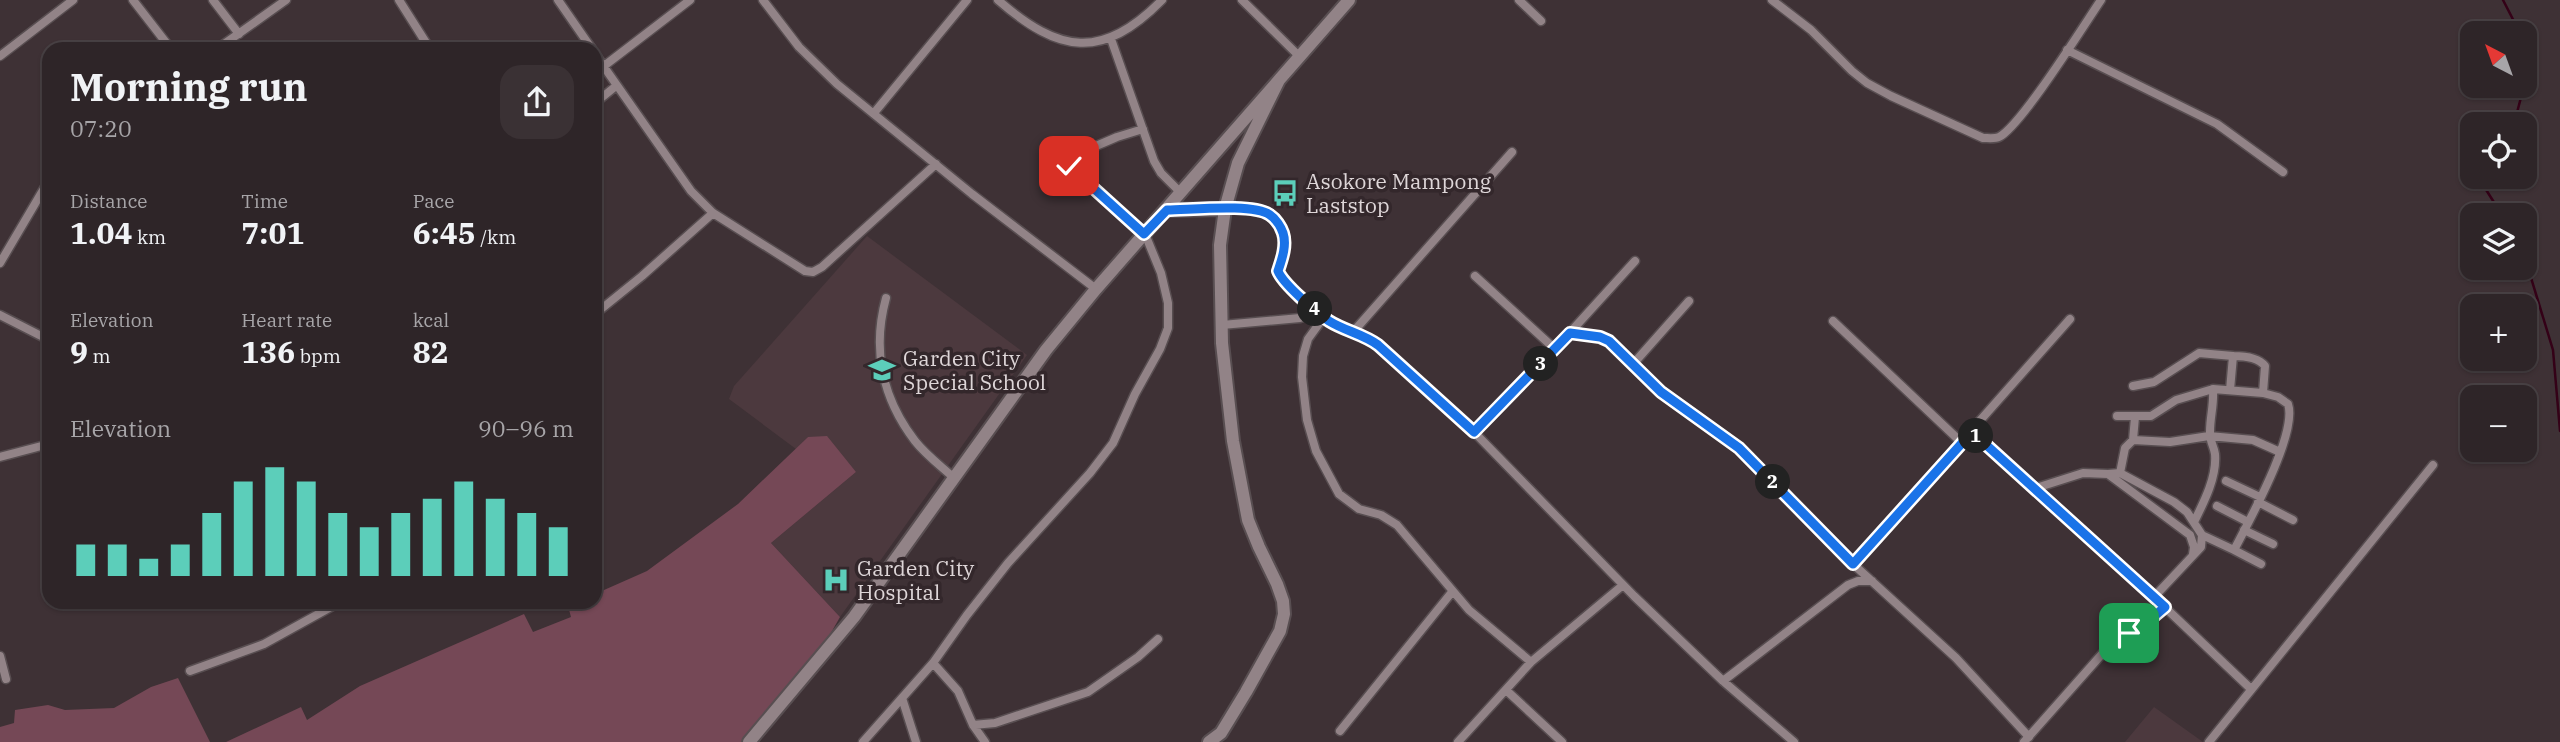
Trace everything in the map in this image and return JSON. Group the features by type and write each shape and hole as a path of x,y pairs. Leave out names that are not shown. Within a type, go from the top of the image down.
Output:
{"street":[{"path":"0,56 73,0"},
{"path":"133,0 166,42"},
{"path":"213,0 239,34"},
{"path":"227,42 286,0"},
{"path":"399,0 426,42"},
{"path":"558,0 587,42"},
{"path":"604,66 690,0"},
{"path":"763,0 813,62 972,194 1096,289"},
{"path":"874,113 967,0"},
{"path":"998,0 1030,27 1062,41 1111,39 1136,25 1162,0"},
{"path":"1242,0 1299,56"},
{"path":"749,742 854,617 1046,350 1096,289 1349,0"},
{"path":"1519,0 1541,21"},
{"path":"1772,0 1811,30 1867,83 1983,138 1998,137 2011,127 2101,0"},
{"path":"1111,39 1154,161 1161,173 1181,193"},
{"path":"2067,50 2217,124 2283,172"},
{"path":"602,63 691,191 713,213 805,271 813,272 822,267 936,164"},
{"path":"1209,742 1219,738 1268,655 1280,631 1284,614 1277,584 1248,520 1234,441 1222,325 1220,245 1225,209 1238,163 1279,80"},
{"path":"602,97 616,86"},
{"path":"863,742 933,663 1008,563 1083,481 1112,443 1160,349 1168,328 1168,303 1161,273 1144,234 1069,166 1075,155 1143,129"},
{"path":"1354,331 1512,152"},
{"path":"0,263 42,192"},
{"path":"1167,210 1255,209 1269,214 1279,224 1284,235 1284,249 1278,271 1280,275 1321,314 1342,328 1354,331 1378,345 1474,432 1623,585 1723,681 1794,742"},
{"path":"602,308 713,213"},
{"path":"1474,432 1635,261"},
{"path":"1475,276 1555,349"},
{"path":"886,298 878,342 880,365 888,392 916,442 954,478"},
{"path":"1633,363 1689,301"},
{"path":"0,314 42,336"},
{"path":"1222,325 1321,314"},
{"path":"1321,314 1308,339 1303,356 1302,377 1307,420 1316,451 1339,494 1359,509 1381,514 1397,525 1452,592 1477,617 1531,662"},
{"path":"1853,564 2070,319"},
{"path":"1833,321 1961,442"},
{"path":"1570,333 1600,337 1609,341 1661,392 1739,448 1853,564 1956,658 2026,739 2110,645 2145,624 2165,607"},
{"path":"2133,386 2154,382 2199,353 2258,360 2265,366 2263,393"},
{"path":"2230,390 2233,356"},
{"path":"2194,522 2214,470 2214,454 2209,436 2215,408 2213,389"},
{"path":"2117,416 2135,417 2158,413 2176,400 2213,389 2263,393 2284,400 2289,409 2280,452 2234,550"},
{"path":"2120,473 2125,448 2133,440 2135,417"},
{"path":"1972,432 2165,607 2250,689"},
{"path":"2133,440 2170,442 2209,436 2253,440 2280,452"},
{"path":"0,457 42,446"},
{"path":"2209,742 2433,465"},
{"path":"2036,488 2083,473 2120,473 2181,507 2202,536 2201,547 2154,597"},
{"path":"2108,474 2190,535 2193,554"},
{"path":"2226,481 2293,520"},
{"path":"2139,496 2143,486"},
{"path":"2217,506 2273,544"},
{"path":"2202,536 2262,564"},
{"path":"1723,681 1848,585 1858,581 1872,581"},
{"path":"1458,742 1531,662 1623,585"},
{"path":"1340,732 1452,592"},
{"path":"190,671 264,644 327,609"},
{"path":"973,725 995,723 1088,692 1138,657 1158,639"},
{"path":"0,656 6,679"},
{"path":"933,663 958,691 973,725 985,742"},
{"path":"1506,690 1562,742"},
{"path":"902,698 916,742"}],"shaded area":[{"name":"Garden City Special School","path":"867,236 1027,355 840,617 771,543 856,472 808,437 796,449 729,399 734,386"},
{"path":"827,436 856,472 771,543 840,617 823,647 743,742 226,742 301,707 307,720 360,686 524,614 533,632 571,617 569,609 602,609 602,591 647,571 738,504 808,437"},
{"path":"178,678 210,742 0,742 0,727 14,723 15,710 48,705 65,710 114,708 151,687"},
{"path":"2154,707 2203,742 2125,742"}],"waterway":[{"path":"2503,0 2514,21"},
{"path":"2517,112 2521,98"},
{"path":"2486,189 2494,203"},
{"path":"2532,280 2553,350 2560,431"}],"place":[{"name":"Asokore Mampong Laststop","path":"1285,193"},
{"name":"Garden City Special School","path":"882,370"},
{"name":"Garden City Hospital","path":"836,580"}],"route":[{"path":"1069,166 1144,234 1167,210 1255,209 1269,214 1279,224 1284,235 1284,249 1278,271 1284,281 1329,321 1366,336 1378,345 1474,432 1570,333 1600,337 1609,341 1661,392 1739,448 1853,564 1972,432 2165,607 2129,633"}]}
